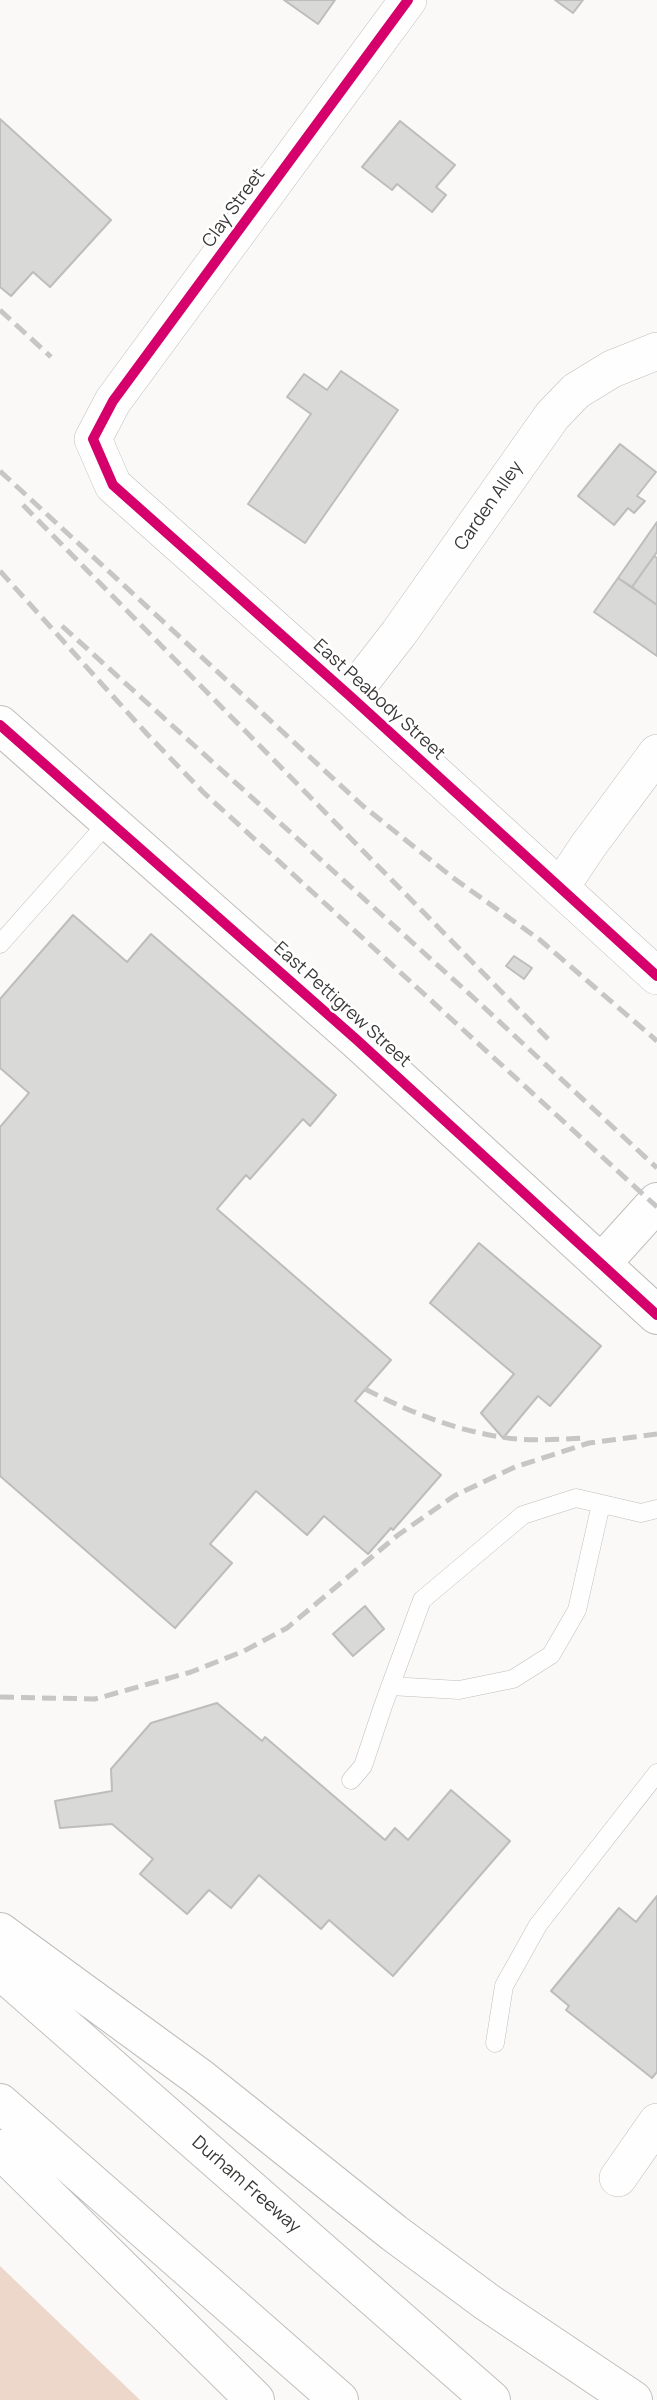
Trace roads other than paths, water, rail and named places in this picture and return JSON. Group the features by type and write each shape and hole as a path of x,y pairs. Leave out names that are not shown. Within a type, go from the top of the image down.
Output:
{"main road":[{"name":"East Pettigrew Street","path":"0,725 357,1040 657,1315"},
{"path":"601,1264 657,1202"},
{"path":"0,1931 200,2078 394,2233 456,2279 633,2400"},
{"name":"Durham Freeway","path":"0,1970 491,2400"},
{"path":"0,2103 339,2400"},
{"path":"0,2149 255,2400"}],"street":[{"name":"Clay Street","path":"93,439 113,401 408,0"},
{"name":"Carden Alley","path":"350,696 399,633 552,416 576,391 611,369 657,351"},
{"name":"East Peabody Street","path":"93,439 113,485 350,696 657,976"},
{"path":"560,888 657,753"},
{"path":"618,2178 657,2122"}],"lane":[{"path":"0,944 109,821"},
{"path":"351,1780 363,1766 422,1600 523,1515 576,1498 641,1513 657,1509"},
{"path":"390,1686 459,1690 513,1679 551,1655 576,1610 601,1504"},
{"path":"495,2042 504,1986 538,1925 657,1773"}],"railway":[{"path":"0,310 51,357"},
{"path":"0,471 363,806 452,877 540,940 657,1041"},
{"path":"23,505 550,1041"},
{"path":"0,571 203,792 657,1207"},
{"path":"62,626 475,999 657,1168"},
{"path":"365,1389 431,1419 483,1434 544,1440 587,1438"},
{"path":"0,1697 95,1699 191,1672 244,1651 287,1628 398,1535 454,1496 515,1467 589,1443 657,1434"}]}
